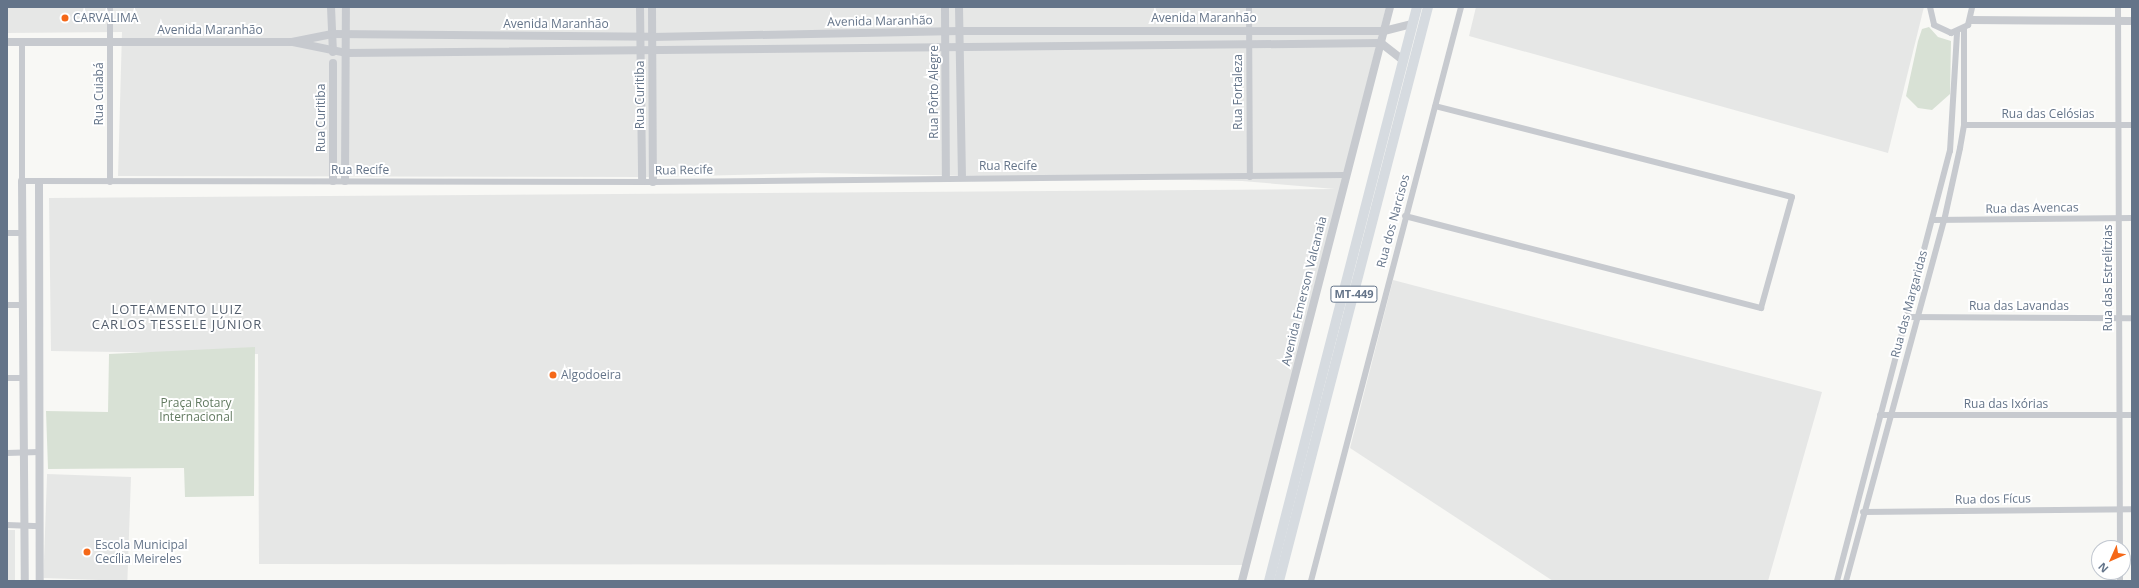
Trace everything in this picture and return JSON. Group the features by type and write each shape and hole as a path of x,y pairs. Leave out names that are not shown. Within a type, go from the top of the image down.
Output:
{"main road":[{"name":"MT-449","path":"1269,581 1417,7"},
{"name":"MT-449","path":"1279,581 1428,7"}],"street":[{"name":"Rua Cuiabá","path":"110,7 110,182"},
{"name":"Rua Curitiba","path":"331,7 333,52 333,181"},
{"path":"346,7 346,34"},
{"name":"Rua Curitiba","path":"640,7 642,182"},
{"name":"Rua Curitiba","path":"652,7 653,182"},
{"name":"Rua Pôrto Alegre","path":"945,7 946,177"},
{"name":"Rua Pôrto Alegre","path":"959,7 962,177"},
{"name":"Rua Fortaleza","path":"1249,7 1250,177"},
{"name":"Avenida Emerson Valcanaia","path":"1242,581 1346,176 1382,43 1390,7"},
{"name":"Rua dos Narcisos","path":"1311,581 1405,216 1461,7"},
{"path":"1930,7 1931,19 1939,30 1957,32 1964,29 1971,20 1972,7"},
{"name":"Rua das Estrelítzias","path":"2118,7 2120,540"},
{"path":"1971,20 2132,21"},
{"name":"Avenida Maranhão","path":"7,42 292,42 332,34 652,37 959,31 1249,29 1384,31 1412,24"},
{"name":"Rua das Margaridas","path":"1846,581 1944,221 1964,125 1964,29"},
{"name":"Rua das Margaridas","path":"1837,581 1933,220 1954,128 1957,32"},
{"name":"Rua Curitiba","path":"345,182 346,34"},
{"path":"22,42 25,581"},
{"path":"292,42 333,52 346,53 652,52 945,46 1382,43 1403,60"},
{"path":"1405,216 1761,308 1792,197 1435,106"},
{"name":"Rua das Celósias","path":"1964,125 2132,125"},
{"name":"Rua Recife","path":"22,181 653,182 946,177 1346,176"},
{"path":"39,182 40,581"},
{"name":"Rua das Avencas","path":"1933,220 2132,218"},
{"path":"7,233 22,233"},
{"path":"7,305 23,305"},
{"name":"Rua das Lavandas","path":"1906,317 2132,318"},
{"path":"7,378 23,378"},
{"name":"Rua das Ixórias","path":"1880,415 2132,415"},
{"path":"7,453 39,452"},
{"name":"Rua dos Fícus","path":"1855,512 2132,509"},
{"path":"7,525 40,526"}],"shaded area":[{"path":"7,7 1386,7 1245,565 259,564 258,354 51,351 49,198 1335,189 1242,181 817,173 654,177 118,176 122,32 7,33"},
{"path":"1476,7 1924,7 1888,153 1469,36"},
{"path":"1393,280 1822,392 1768,581 1553,581 1350,448"},
{"name":"Escola Municipal Cecília Meireles","path":"47,474 131,477 127,581 43,578"},
{"path":"7,530 15,530 15,581 7,581"}],"green space":[{"path":"1929,27 1938,37 1951,41 1950,94 1932,110 1918,108 1906,96 1922,29"},
{"name":"Praça Rotary Internacional","path":"255,347 254,496 185,497 184,468 48,469 46,411 108,412 109,354"}],"place":[{"name":"CARVALIMA","path":"65,18"},
{"name":"Algodoeira","path":"553,375"},
{"name":"Escola Municipal Cecília Meireles","path":"87,552"}],"district":[{"name":"LOTEAMENTO LUIZ CARLOS TESSELE JÚNIOR","path":"177,318"}]}
